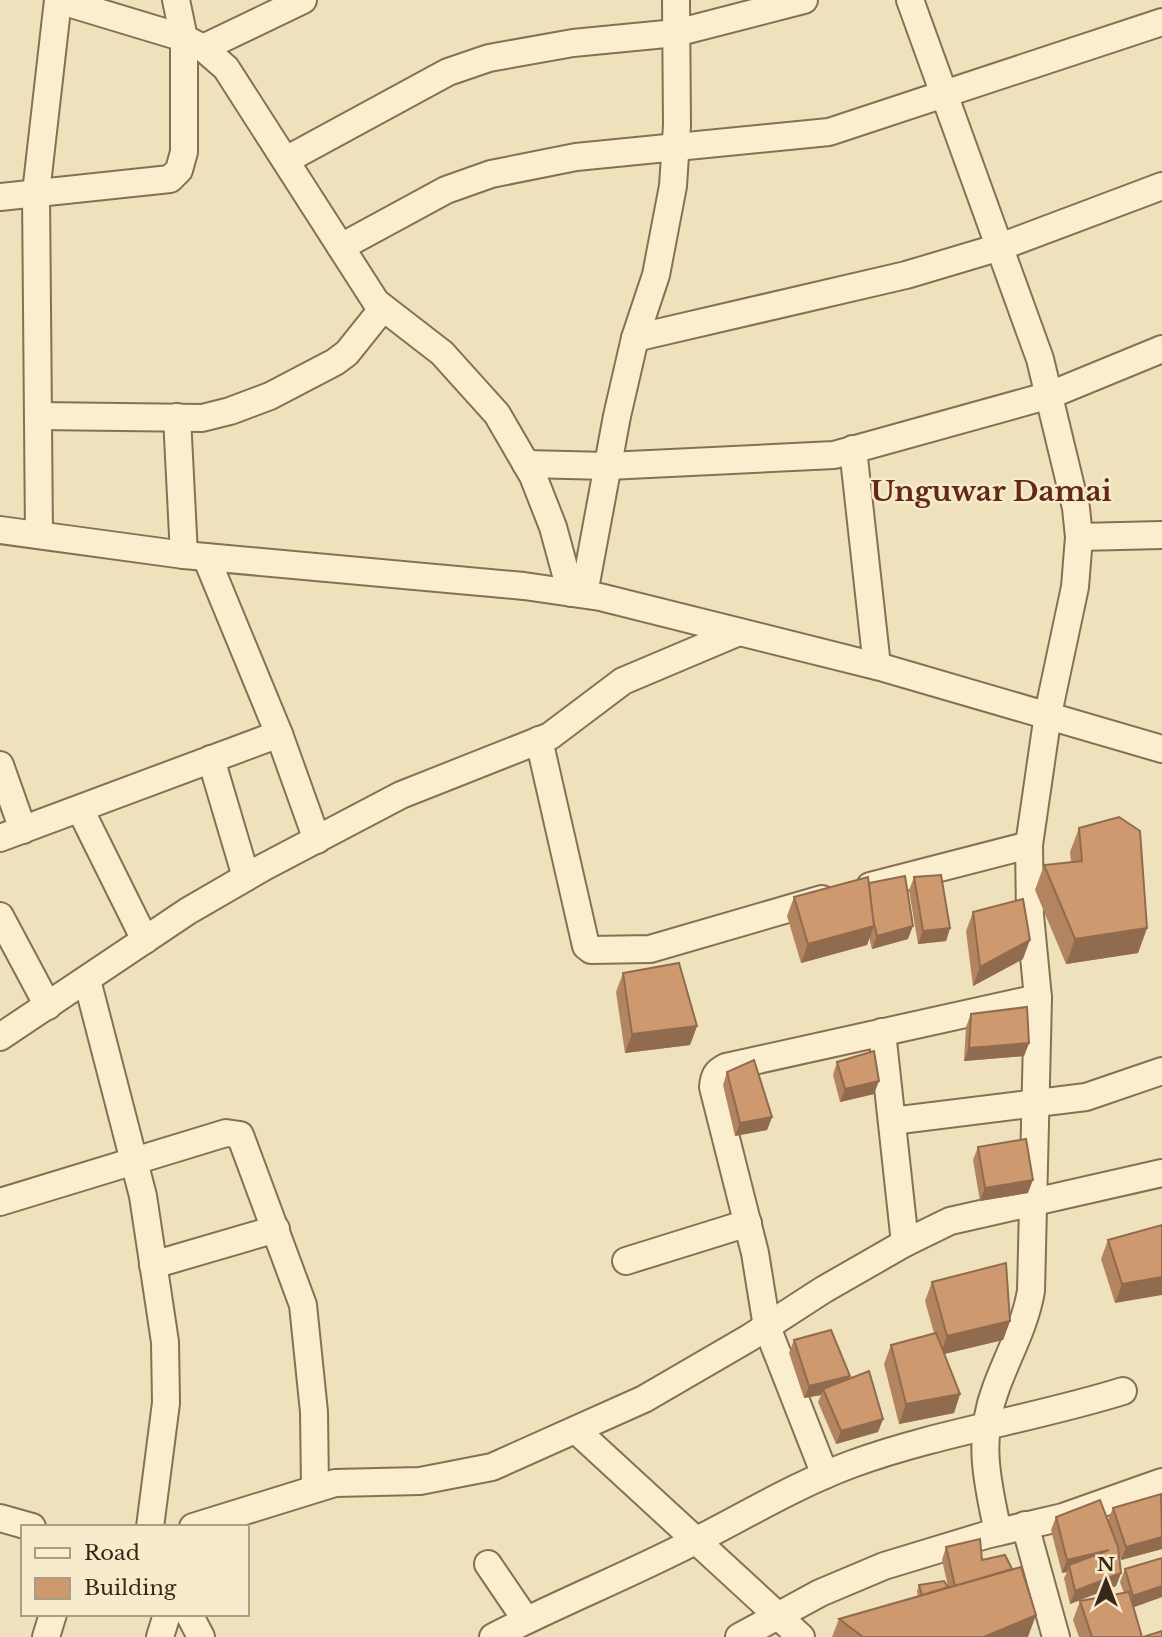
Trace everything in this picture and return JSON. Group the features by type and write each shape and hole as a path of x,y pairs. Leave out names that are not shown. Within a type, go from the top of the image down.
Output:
{"street":[{"path":"40,535 36,193 58,0 193,43 226,68 383,308 442,353 497,414 526,464 553,527 577,594"},
{"path":"0,197 170,179 179,170 184,152 193,43 176,0"},
{"path":"193,43 303,0"},
{"path":"577,594 635,338 656,275 673,186 676,0"},
{"path":"286,160 448,72 489,58 573,43 676,33 804,0"},
{"path":"910,0 1040,359 1076,508 1079,537 1075,587 1048,714 1029,845 1030,915 1038,998 1028,1311 995,1391 988,1424 984,1470 998,1532"},
{"path":"341,247 446,190 491,174 576,157 675,150 829,132 945,96 1162,22"},
{"path":"635,338 832,294 1000,247 1162,186"},
{"path":"38,416 202,418 271,397 335,362 347,352 383,308"},
{"path":"526,464 608,466 786,459 853,449 1050,395 1162,349"},
{"path":"177,417 195,556 279,734 317,839"},
{"path":"853,449 877,666"},
{"path":"0,530 195,556 577,594 877,666 1162,749"},
{"path":"1079,537 1162,535"},
{"path":"0,1038 145,940 246,877 401,795 539,740 623,681 740,632"},
{"path":"0,765 11,834 279,734"},
{"path":"539,740 586,946 597,952 650,949 782,909 1029,845"},
{"path":"211,759 246,877"},
{"path":"80,808 145,940"},
{"path":"0,916 48,1006"},
{"path":"87,980 134,1162 165,1342 166,1404 150,1525"},
{"path":"825,1475 767,1327 748,1223 713,1087 717,1072 1038,998"},
{"path":"882,1032 905,1242"},
{"path":"892,1121 1086,1097 1162,1071"},
{"path":"0,1202 226,1133 240,1135 303,1305 308,1334 315,1488"},
{"path":"199,1525 335,1483 420,1481 492,1467 645,1399 905,1242 950,1221 1162,1173"},
{"path":"625,1261 748,1223"},
{"path":"153,1265 276,1229"},
{"path":"493,1637 697,1541 825,1475 919,1443 988,1424 1029,1418 1123,1391"},
{"path":"577,1431 780,1614 801,1637"},
{"path":"739,1637 820,1593 884,1566 998,1532 1063,1517 1162,1482"},
{"path":"0,1518 25,1525"},
{"path":"1025,1525 1056,1637"},
{"path":"488,1564 526,1620"},
{"path":"46,1637 52,1616"},
{"path":"160,1637 166,1616"},
{"path":"190,1616 201,1637"}],"building":[{"path":"1119,817 1140,831 1147,928 1075,939 1044,865 1082,861 1079,828"},
{"path":"941,875 950,928 923,931 914,877"},
{"path":"905,876 913,926 877,936 869,883"},
{"path":"868,877 874,926 808,944 794,897"},
{"path":"1023,899 1030,940 980,967 973,912"},
{"path":"679,963 697,1026 632,1034 623,973"},
{"path":"1027,1007 1029,1043 969,1048 971,1014"},
{"path":"874,1051 879,1081 845,1089 837,1062"},
{"path":"754,1060 772,1117 740,1123 727,1072"},
{"path":"1026,1139 1033,1180 985,1188 978,1147"},
{"path":"1162,1225 1162,1277 1122,1284 1108,1240"},
{"path":"1006,1263 1010,1321 947,1336 932,1282"},
{"path":"831,1330 850,1376 809,1386 794,1340"},
{"path":"936,1333 960,1394 906,1404 891,1345"},
{"path":"869,1371 883,1419 841,1431 823,1389"},
{"path":"1161,1494 1162,1537 1126,1547 1113,1508"},
{"path":"1100,1500 1118,1547 1121,1573 1075,1591 1069,1565 1109,1550 1067,1560 1056,1517"},
{"path":"980,1539 982,1560 1005,1555 1012,1569 955,1586 946,1547"},
{"path":"1162,1558 1162,1586 1133,1596 1125,1569"},
{"path":"1021,1567 1036,1615 984,1637 863,1637 839,1619"},
{"path":"944,1581 948,1587 922,1595 919,1585"},
{"path":"1129,1592 1142,1637 1092,1637 1080,1601"},
{"path":"1162,1631 1162,1637 1143,1637"}],"district":[{"name":"Unguwar Damai","path":"991,491"}]}
